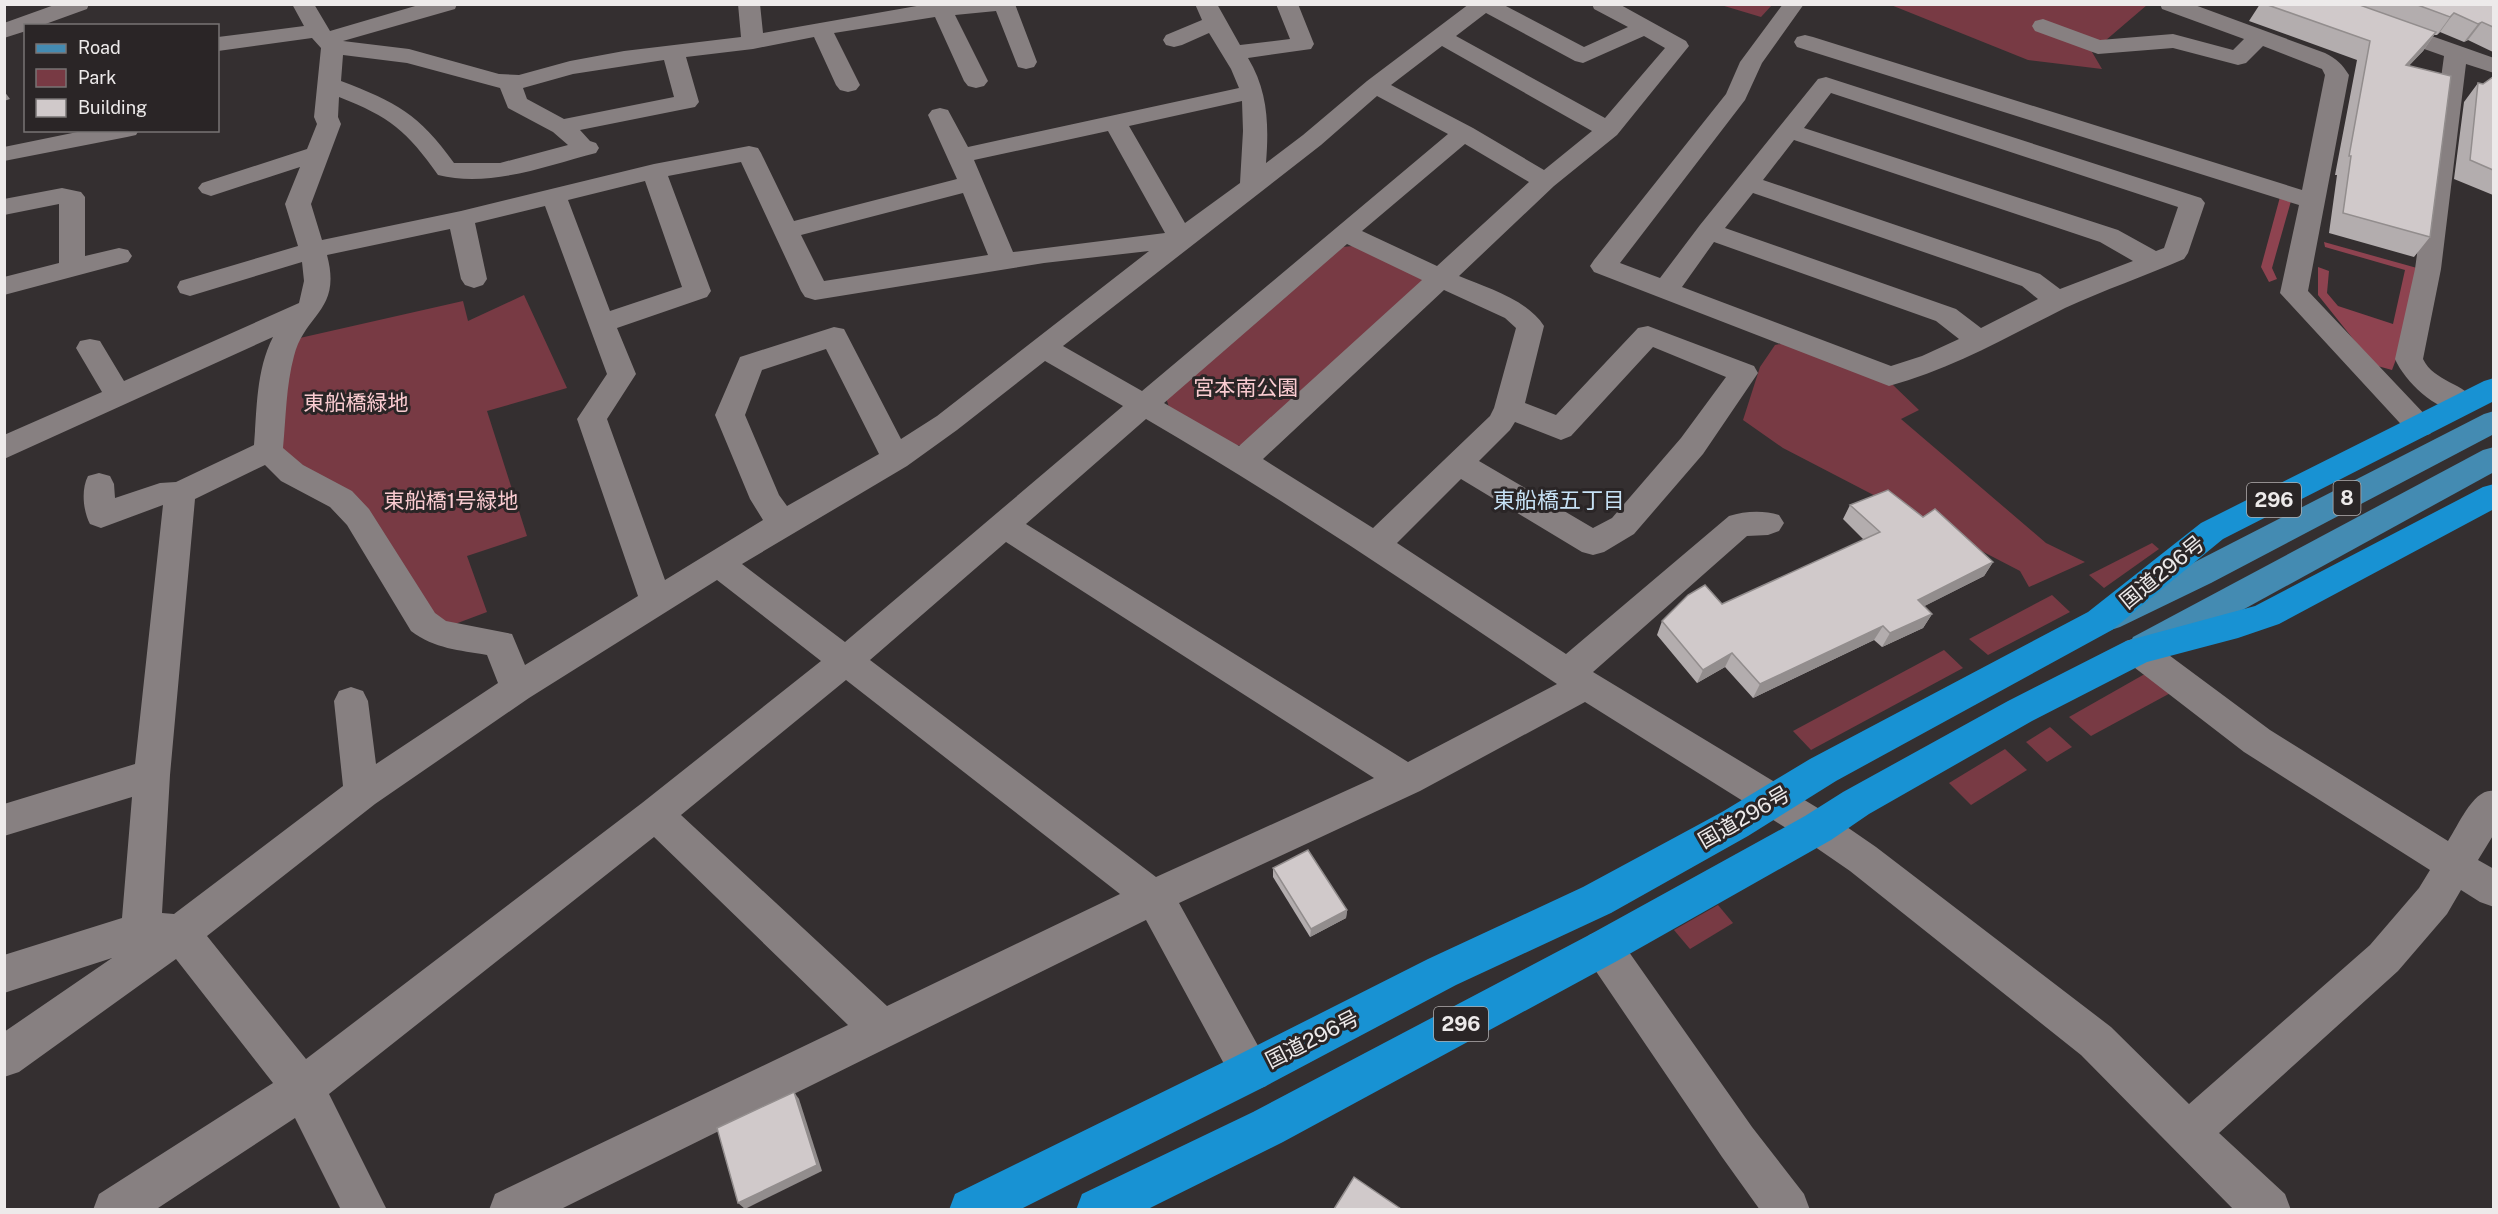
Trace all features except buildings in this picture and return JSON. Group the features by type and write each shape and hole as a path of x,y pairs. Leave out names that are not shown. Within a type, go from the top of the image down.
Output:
{"highway":[{"name":"国道296号","path":"971,1209 1251,1071 1442,972 1597,900 1774,801 1823,770 2100,621 2212,531 2493,388"},
{"name":"296","path":"1098,1209 1268,1127 1603,948 1818,828 1856,803 2010,716 2138,651 2238,626 2267,615 2493,495"}],"main road":[{"name":"8","path":"2100,621 2200,574 2493,421"},
{"name":"8","path":"2138,651 2493,458"}],"street":[{"path":"35,24 79,4"},
{"path":"268,452 278,360 285,339 311,308 316,293 318,264 300,218 298,204 329,124 326,117 329,85 325,39 303,4"},
{"path":"325,39 447,4"},
{"path":"749,4 753,42"},
{"path":"219,44 265,39 325,39 409,56 498,81 520,82 570,68 624,58 753,42 822,29 853,14 1003,4 1026,62"},
{"path":"1233,54 1303,44 1287,4"},
{"path":"1242,461 1545,181 1608,130 1678,46 1602,4"},
{"path":"1665,291 1709,231 1826,84 2192,203 2175,253 2058,301 1909,371 1889,376 1665,291 1603,266 1737,95 1750,63 1794,4"},
{"path":"2319,4 2493,66"},
{"path":"4,1057 160,932 517,688 782,523 896,458 966,408 1252,184 1312,140 1375,86 1440,36 1491,5 1583,56 1644,28"},
{"path":"2176,5 2317,58 2331,65 2337,75 2294,293 2420,427"},
{"path":"940,7 976,81"},
{"path":"1174,40 1209,14 1247,76 1257,113 1252,184"},
{"path":"2043,26 2098,47 2173,41 2238,58 2259,37"},
{"path":"822,29 848,86"},
{"path":"1440,36 1608,130"},
{"path":"1805,42 2312,201"},
{"path":"561,127 687,102 674,53"},
{"path":"2456,53 2428,270 2409,359 2412,370 2419,376 2462,403"},
{"path":"510,82 516,103 561,127 587,148 609,182"},
{"path":"329,85 367,99 398,117 422,136 447,170 500,170 587,148"},
{"path":"1375,86 1464,133 1545,181"},
{"path":"960,156 1251,92"},
{"path":"940,115 960,156 1004,262"},
{"path":"1115,122 1181,239"},
{"path":"1789,131 2109,236 2155,262"},
{"path":"4,154 117,132"},
{"path":"115,1209 303,1088 655,814 847,660 1344,233 1464,133"},
{"path":"190,287 314,250 461,219 654,171 749,153 815,291 1044,255 1181,239"},
{"path":"211,188 316,154"},
{"path":"601,324 697,291 654,171"},
{"path":"787,231 971,183"},
{"path":"1748,183 2031,280 2058,301"},
{"path":"4,207 62,196 72,197 72,268"},
{"path":"554,196 622,374 592,419 656,601"},
{"path":"461,219 474,279"},
{"path":"1709,231 1946,315 1978,340"},
{"path":"1344,233 1515,312 1530,326 1509,408 1500,423 1375,545"},
{"path":"4,286 119,256"},
{"path":"4,448 311,308"},
{"path":"1460,464 1593,543 1623,526 1692,446 1744,373 1648,335 1561,429 1509,408"},
{"path":"782,523 765,499 730,415 750,364 834,336 896,458"},
{"path":"1043,347 1145,403 1242,461 1375,545 1577,679 1818,828 1884,874 2096,1041 2188,1133 2269,1209"},
{"path":"90,348 118,395"},
{"path":"99,484 101,516 160,494 180,493 268,452"},
{"path":"268,452 292,473 342,499 358,517 423,622 438,633 500,644 517,688"},
{"path":"180,493 152,775 160,932 303,1088 366,1209"},
{"path":"511,1209 1153,897 1407,780 1577,679 1740,524 1768,523"},
{"path":"1004,525 1407,780"},
{"path":"718,563 1153,897 1169,921 1251,1071"},
{"path":"2138,651 2256,741 2493,890"},
{"path":"351,701 362,793"},
{"path":"4,820 152,775"},
{"path":"2188,1133 2384,958 2433,901 2490,806"},
{"path":"655,814 883,1030"},
{"path":"4,974 160,932"},
{"path":"1603,948 1737,1142 1788,1209"}],"green space":[{"path":"1721,5 1772,5 1761,17"},
{"path":"1891,5 2147,5 2092,52 2102,69 2028,60"},
{"name":"宮本南公園","path":"1353,246 1424,278 1424,285 1247,444 1235,446 1169,407 1166,398 1342,247"},
{"name":"東船橋緑地","path":"524,295 567,388 487,411 527,536 467,556 487,612 447,627 278,448 291,340 463,301 468,321"},
{"path":"1786,343 1893,385 1919,410 1901,419 2046,543 2085,562 2029,587 2020,571 1783,448 1743,420 1760,367 1775,345"},
{"path":"2152,543 2159,549 2104,588 2089,575"},
{"path":"2052,595 2070,612 1988,655 1969,639"},
{"path":"1944,650 1963,668 1811,750 1793,731"},
{"path":"2143,675 2152,675 2176,690 2091,736 2069,717"},
{"path":"2050,727 2072,747 2047,762 2026,742"},
{"path":"2005,749 2027,770 1971,805 1949,783"},
{"path":"1718,905 1733,923 1690,949 1674,930"}],"shaded area":[{"path":"2280,197 2291,201 2272,268 2277,279 2269,282 2261,267"},
{"path":"2324,242 2417,268 2401,346 2392,370 2374,365 2318,295 2318,267 2329,271 2327,293 2338,306 2393,324 2405,270 2325,247"}],"district":[{"name":"東船橋五丁目","path":"1559,500"}],"park label":[{"name":"東船橋1号緑地","path":"451,500"}]}
